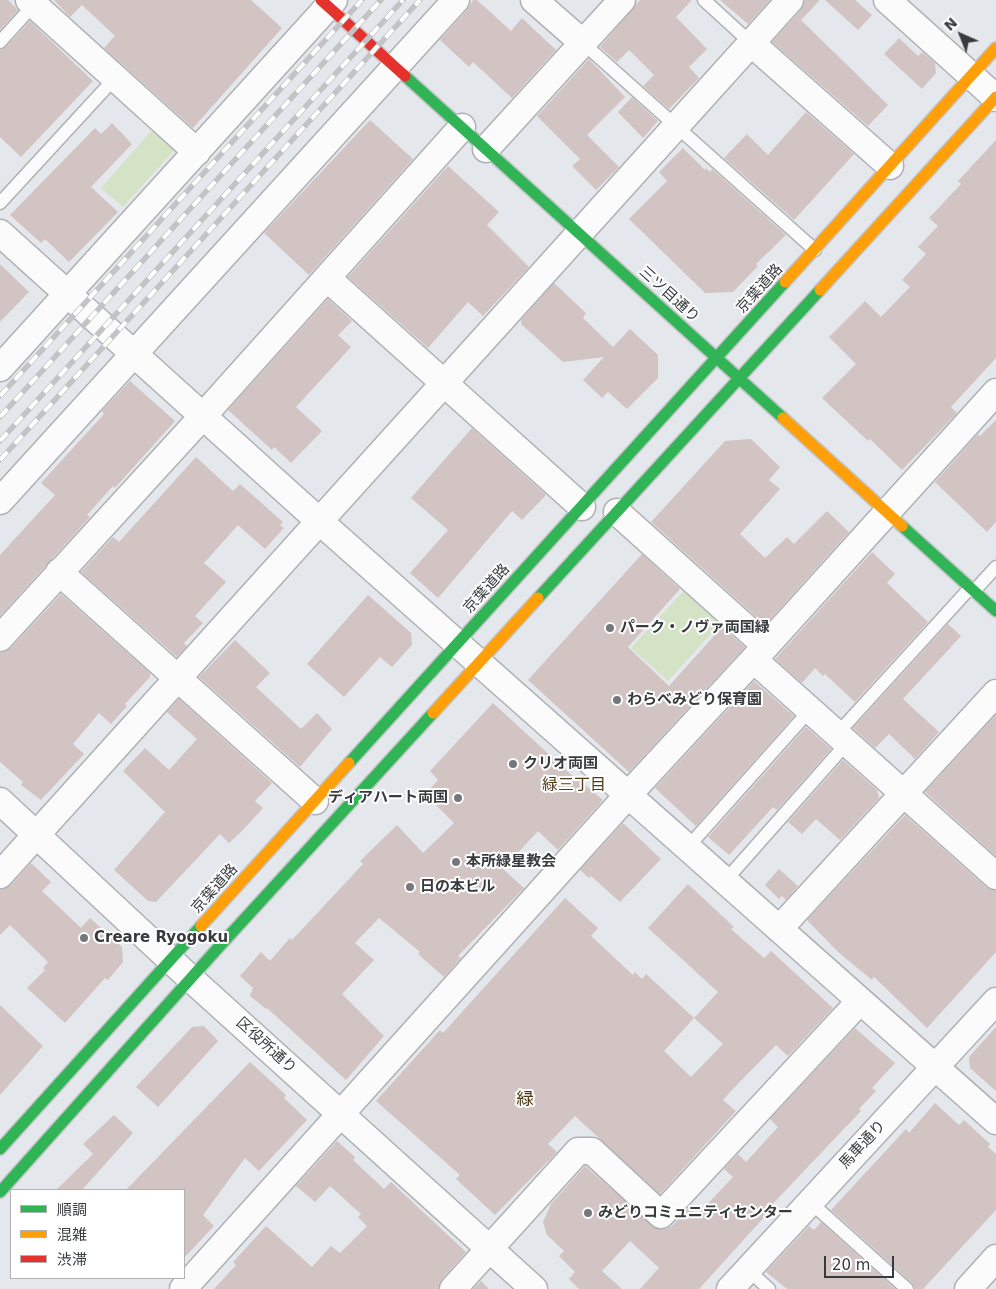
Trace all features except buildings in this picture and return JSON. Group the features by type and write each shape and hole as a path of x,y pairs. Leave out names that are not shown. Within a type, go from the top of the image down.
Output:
{"main road":[{"name":"三ツ目通り","path":"328,2 579,235 996,611"},
{"name":"京葉道路","path":"0,1149 972,77 996,48"},
{"path":"0,1192 190,978 996,98"}],"street":[{"path":"0,501 456,0"},
{"path":"534,0 583,43"},
{"path":"486,149 622,0"},
{"path":"0,875 318,520 446,384 790,0"},
{"path":"887,0 996,98"},
{"path":"34,1 197,152"},
{"path":"0,368 197,152 328,2"},
{"path":"752,43 890,166"},
{"path":"0,638 203,416 462,126"},
{"path":"0,232 318,520 996,1121"},
{"path":"327,278 582,507"},
{"path":"183,1289 628,795 760,653 996,392"},
{"path":"617,512 760,653 810,710 996,876"},
{"path":"59,572 315,801"},
{"path":"779,929 996,693"},
{"name":"区役所通り","path":"0,801 190,978 534,1289"},
{"path":"453,1289 578,1151 592,1151 661,1215 860,1001"},
{"name":"馬車通り","path":"730,1289 809,1201 996,1001"},
{"path":"968,1289 996,1258"}],"lane":[{"path":"704,0 752,43"},
{"path":"0,42 34,1"},
{"path":"583,43 815,250"},
{"path":"0,203 115,78"},
{"path":"725,881 842,739 972,590 996,567"},
{"path":"687,848 810,710"},
{"path":"809,1201 907,1289"},
{"path":"747,1269 769,1289"}],"green space":[{"path":"154,128 176,148 123,207 101,188"},
{"path":"690,584 726,617 668,681 631,648"}],"railway":[{"path":"0,396 362,0"},
{"path":"0,417 381,0"},
{"path":"0,441 403,0"},
{"path":"0,460 420,0"}],"traffic: fast":[{"path":"405,76 783,418"},
{"path":"349,763 785,282"},
{"path":"538,598 820,290"},
{"path":"902,526 996,611"},
{"path":"0,1192 217,949 433,713"},
{"path":"0,1149 201,926"}],"traffic: slow":[{"path":"785,282 996,48"},
{"path":"820,290 996,97"},
{"path":"783,418 902,526"},
{"path":"433,713 538,598"},
{"path":"201,926 349,763"}],"traffic: jam":[{"path":"321,0 405,76"}],"place":[{"name":"パーク・ノヴァ両国緑","path":"610,628"},
{"name":"わらべみどり保育園","path":"617,700"},
{"name":"クリオ両国","path":"513,764"},
{"name":"ディアハート両国","path":"458,798"},
{"name":"本所緑星教会","path":"456,862"},
{"name":"日の本ビル","path":"410,887"},
{"name":"Creare Ryogoku","path":"84,938"},
{"name":"みどりコミュニティセンター","path":"588,1213"}],"district":[{"name":"緑三丁目","path":"574,786"},
{"name":"緑","path":"525,1100"}]}
